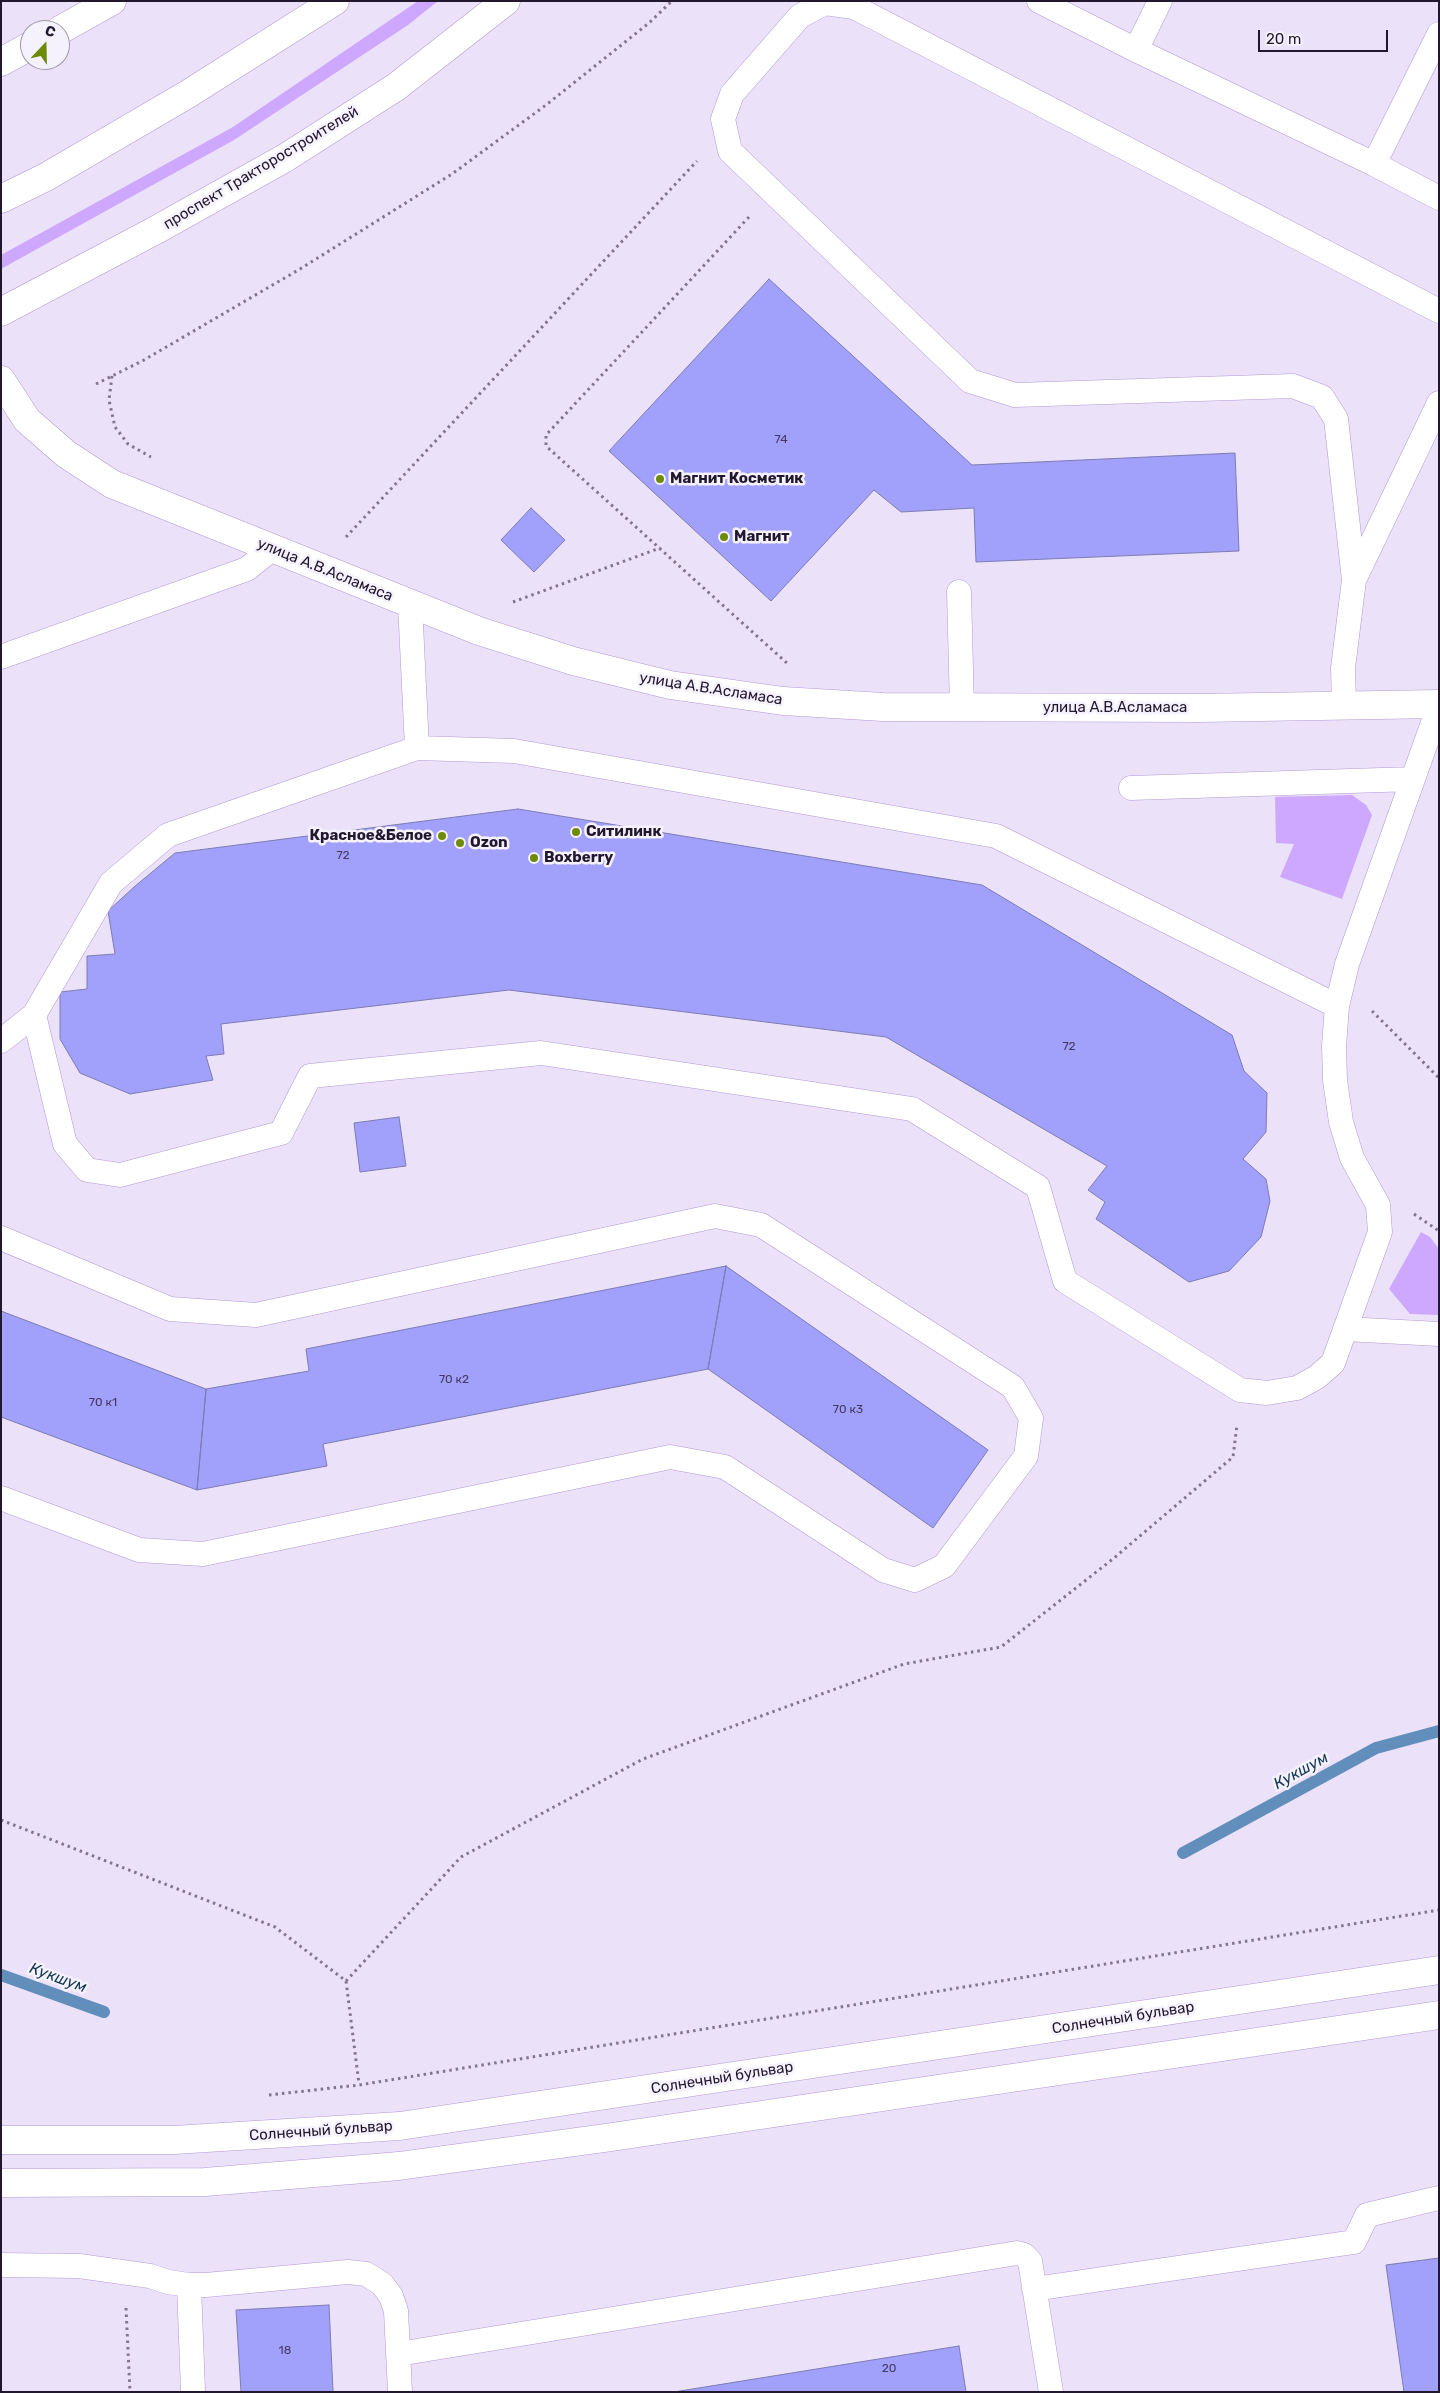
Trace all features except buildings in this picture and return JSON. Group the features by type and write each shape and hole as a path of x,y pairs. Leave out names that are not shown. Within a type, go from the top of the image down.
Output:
{"street":[{"path":"70,24 112,1"},
{"name":"проспект Тракторостроителей","path":"1,312 156,230 285,158 396,87 506,1"},
{"path":"1,199 46,177 188,94 331,2"},
{"path":"1,62 20,52"},
{"name":"улица А.В.Асламаса","path":"1,380 27,420 66,454 112,484 272,550 479,631 573,661 670,685 783,702 883,707 1200,708 1439,705"},
{"name":"Солнечный бульвар","path":"1,2140 174,2140 400,2126 1439,1970"},
{"path":"1,2182 205,2182 399,2166 604,2138 1439,2015"}],"lane":[{"path":"1039,1 1136,50 1374,164 1439,198"},
{"path":"1136,50 1160,1"},
{"path":"1344,705 1343,668 1354,580 1336,419 1322,398 1293,386 1016,395 970,381 730,151 722,120 732,94 800,16 825,3 854,8 1439,311"},
{"path":"1374,164 1439,34"},
{"path":"1354,580 1439,403"},
{"path":"1,657 247,569 272,550"},
{"path":"959,592 962,708"},
{"path":"410,604 417,748"},
{"path":"34,1016 65,1144 87,1170 120,1175 281,1133 310,1076 542,1053 912,1110 1038,1187 1065,1281 1240,1390 1267,1393 1297,1388 1317,1377 1333,1363 1380,1232 1380,1219 1375,1198 1357,1170 1346,1140 1334,1080 1337,1006 1342,980 1439,705"},
{"path":"1,1041 34,1016 111,883 168,835 417,748 514,750 996,836 1337,1006"},
{"path":"1130,788 1413,779"},
{"path":"1,1238 170,1309 256,1315 714,1216 761,1226 778,1236 1013,1387 1032,1418 1026,1456 944,1566 915,1580 883,1570 725,1467 670,1457 203,1554 139,1550 1,1498"},
{"path":"1345,1329 1439,1334"},
{"path":"1034,2289 1354,2242 1367,2215 1439,2198"},
{"path":"398,2354 1017,2253 1024,2255 1030,2261 1051,2392"},
{"path":"1,2265 79,2266 124,2272 189,2285 348,2272 366,2274 382,2284 391,2296 396,2311 400,2392"},
{"path":"189,2285 193,2392"}],"path":[{"path":"96,384 144,360 300,269 452,174 546,105 649,22 672,1"},
{"path":"344,539 699,159 730,151"},
{"path":"773,191 546,435 546,446 792,668"},
{"path":"112,376 110,400 115,426 128,444 152,458"},
{"path":"513,602 660,548"},
{"path":"1342,980 1439,1078"},
{"path":"346,1981 461,1857 643,1759 904,1664 1001,1647 1114,1558 1233,1457 1240,1390"},
{"path":"1,1820 275,1928 346,1981 359,2084"},
{"path":"262,2095 359,2084 1439,1910"},
{"path":"124,2272 130,2392"}],"shaded area":[{"path":"418,1 438,1 408,25 234,140 1,269 1,255 233,127"},
{"path":"1352,795 1366,805 1372,815 1342,899 1280,877 1294,844 1276,843 1275,797"},
{"path":"1421,1232 1430,1237 1439,1249 1439,1315 1410,1314 1389,1289"}],"waterway":[{"name":"Кукшум","path":"1183,1853 1376,1748 1439,1731"},
{"name":"Кукшум","path":"1,1975 104,2012"}],"place":[{"name":"Магнит Косметик","path":"660,479"},
{"name":"Магнит","path":"724,537"},
{"name":"Ситилинк","path":"576,832"},
{"name":"Красное&Белое","path":"442,836"},
{"name":"Ozon","path":"460,843"},
{"name":"Boxberry","path":"534,858"}]}
